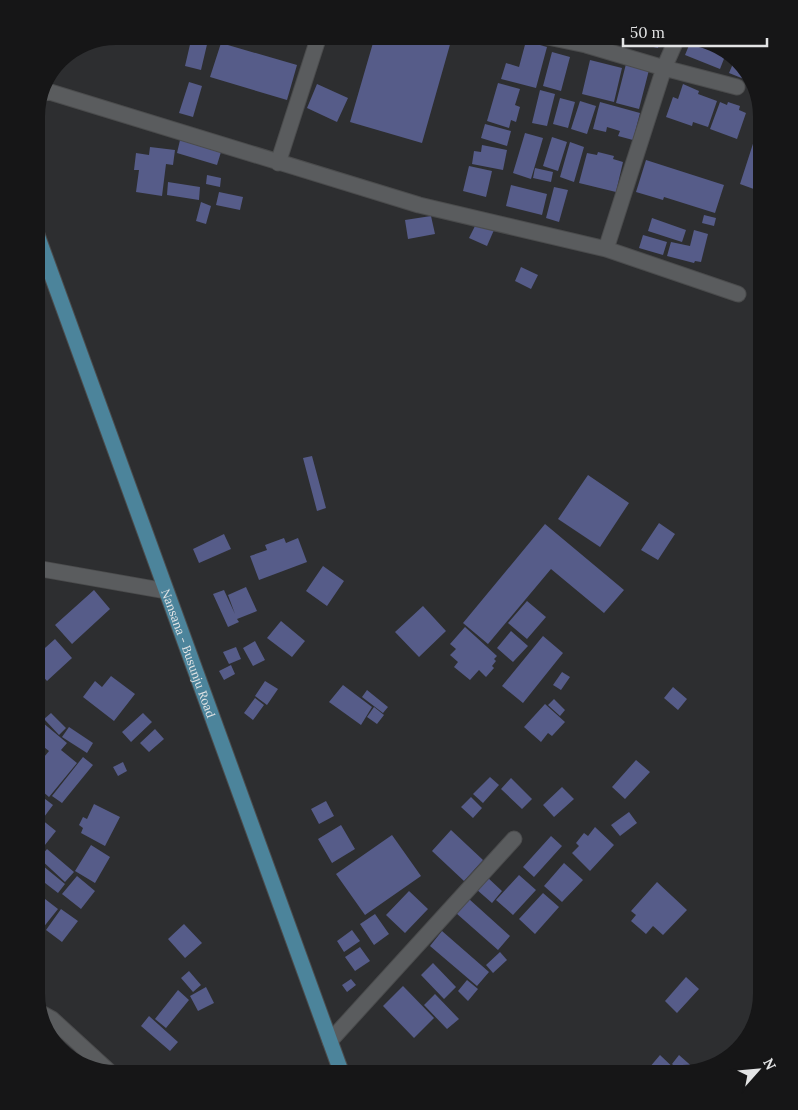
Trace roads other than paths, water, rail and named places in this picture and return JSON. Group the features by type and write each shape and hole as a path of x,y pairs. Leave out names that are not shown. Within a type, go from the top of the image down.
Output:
{"main road":[{"name":"Nansana - Busunju Road","path":"45,257 339,1065"}],"street":[{"path":"278,162 316,45"},
{"path":"586,45 737,87"},
{"path":"606,249 664,68 674,45"},
{"path":"49,92 419,205 606,249 738,294"},
{"path":"45,570 166,591"},
{"path":"330,1041 514,839"},
{"path":"49,1017 101,1064"}]}
